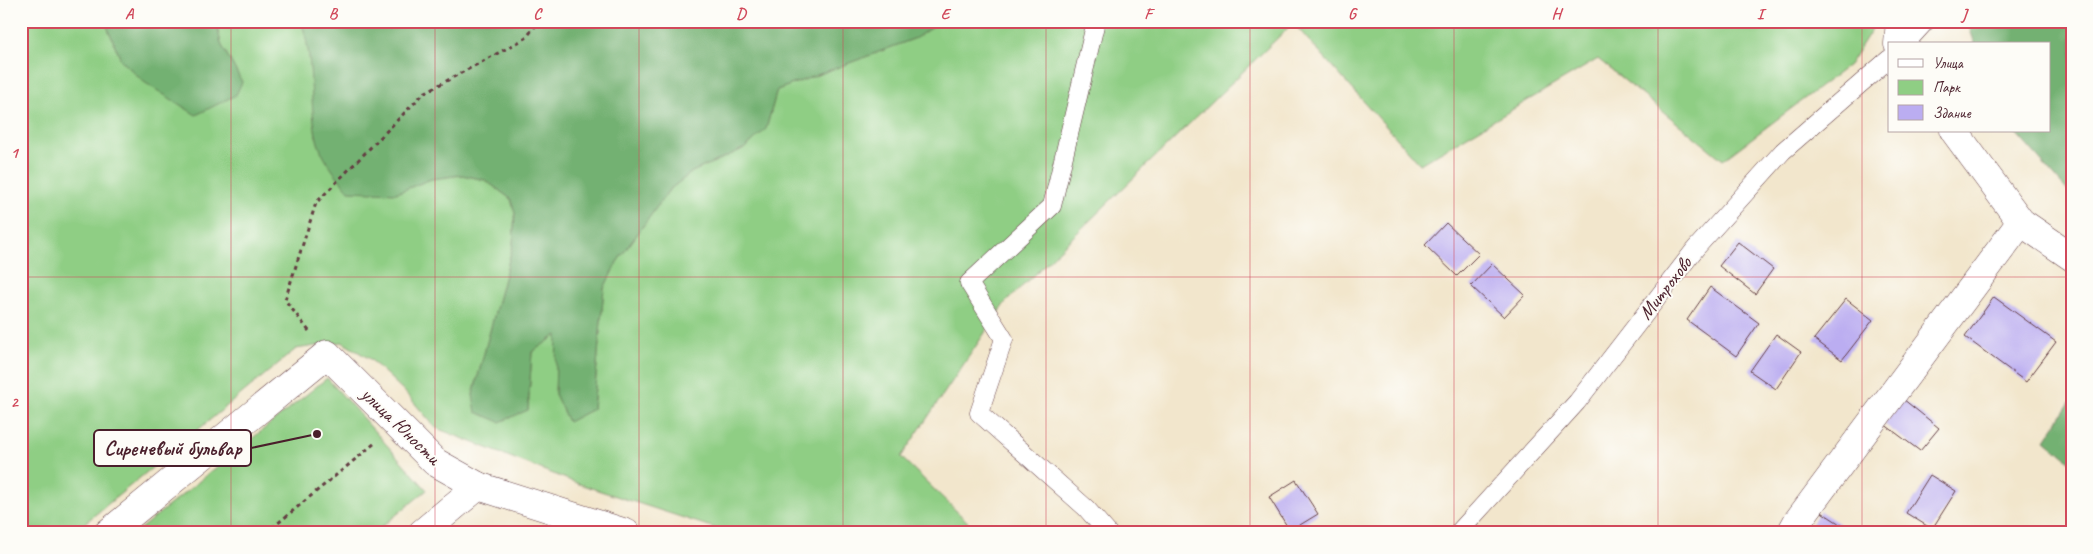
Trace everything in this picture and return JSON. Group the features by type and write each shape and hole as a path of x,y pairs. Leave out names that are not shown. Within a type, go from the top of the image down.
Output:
{"street":[{"path":"1898,42 1900,21"},
{"path":"1955,132 2021,222 2072,257"},
{"path":"1792,533 1797,522 2021,222"},
{"name":"улица Юности","path":"327,354 435,462 478,486 626,533"},
{"path":"108,533 327,354"},
{"path":"422,533 478,486"}],"lane":[{"path":"1096,21 1052,206 969,283 1004,339 978,413 1086,508 1108,533"},
{"path":"1907,42 1926,21"},
{"name":"Митрохово","path":"1458,533 1577,402 1696,248 1776,159 1888,60"}],"path":[{"path":"327,354 285,300 316,203 424,93 526,38 539,21"},
{"path":"266,533 398,425"}],"green space":[{"path":"21,21 105,21 121,60 144,82 242,82 221,44 216,21 301,21 308,41 316,137 396,193 431,179 462,175 485,180 511,199 515,213 513,245 473,395 528,410 532,352 558,334 555,394 568,421 593,409 604,288 617,262 669,190 692,172 745,148 766,129 777,90 916,38 940,21 1877,21 1849,65 1723,160 1598,59 1420,164 1293,23 1005,303 901,457 979,533 730,533 579,484 436,428 404,391 370,359 342,342 296,349 73,533 21,533"},
{"path":"105,21 216,21 221,44 242,82 236,95 196,115 144,82 121,60"},
{"path":"301,21 940,21 916,38 777,90 766,129 745,148 692,172 669,190 617,262 604,288 593,409 568,422 555,394 557,335 532,352 528,410 500,422 476,412 473,395 513,245 515,213 511,199 485,180 462,175 431,179 396,193 349,191 329,165 318,143 314,121 310,63"},
{"path":"1967,21 2072,21 2072,196 2015,132 2050,132 2050,42 1974,42"},
{"path":"327,378 427,490 374,533 135,533"},
{"path":"2072,399 2072,463 2045,440"}],"building":[{"path":"1446,223 1479,254 1457,276 1425,245"},
{"path":"1738,242 1773,269 1755,294 1719,266"},
{"path":"1492,264 1525,295 1504,317 1471,286"},
{"path":"1710,287 1759,323 1736,356 1687,320"},
{"path":"1994,297 2056,342 2026,382 1965,337"},
{"path":"1846,299 1873,320 1842,360 1814,339"},
{"path":"1776,334 1801,352 1776,389 1750,371"},
{"path":"1903,399 1939,428 1920,451 1884,424"},
{"path":"1930,475 1956,491 1932,529 1906,513"},
{"path":"1296,480 1318,514 1290,531 1269,497"},
{"path":"1820,511 1854,533 1806,533"}],"place":[{"name":"Сиреневый бульвар","path":"317,434"}]}
